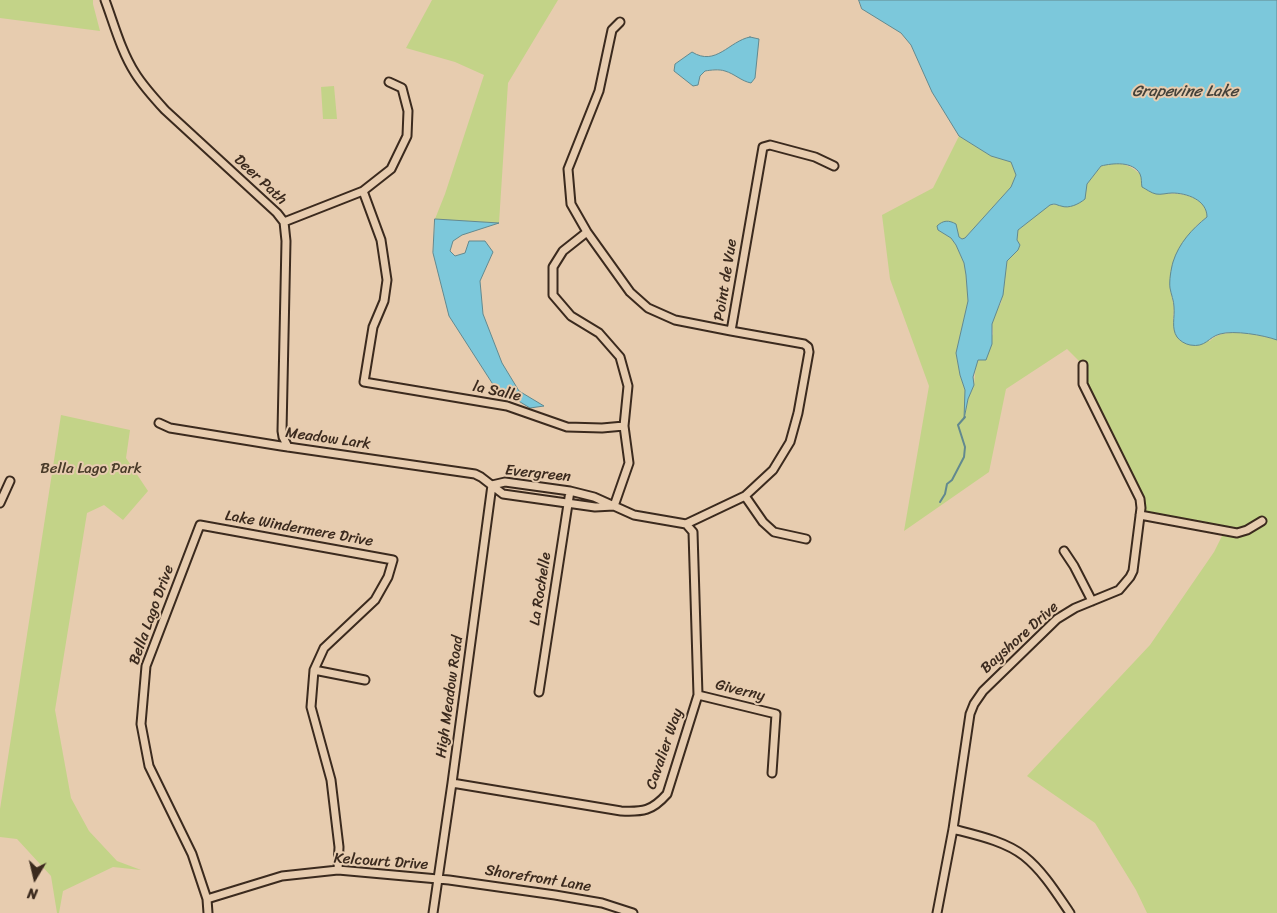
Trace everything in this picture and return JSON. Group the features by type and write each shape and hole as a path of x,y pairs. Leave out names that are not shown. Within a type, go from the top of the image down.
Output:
{"street":[{"name":"Deer Path","path":"106,0 129,62 150,93 165,110 284,222 286,241 282,431 288,446"},
{"path":"620,22 612,30 599,91 568,169 572,204 587,232 630,292 648,308 675,320 731,331"},
{"path":"284,222 363,191 391,169 407,136 408,111 402,88 390,82"},
{"name":"Point de Vue","path":"686,524 745,496 768,476 790,442 798,413 809,352 808,347 804,344 731,331 763,147 770,145 815,157 834,166"},
{"name":"la Salle","path":"363,191 381,240 387,280 384,300 373,327 364,382 507,406 567,426 602,428 624,426"},
{"path":"587,232 563,251 553,267 553,295 571,316 599,333 620,357 628,386 624,426 629,462 614,506"},
{"name":"Bayshore Drive","path":"937,913 970,714 974,704 983,691 1057,619 1075,608 1119,590 1130,577 1132,571 1141,508 1140,499 1083,384 1083,365"},
{"name":"Meadow Lark","path":"159,423 170,428 475,474 481,476 492,485"},
{"path":"0,503 10,481"},
{"name":"Evergreen","path":"492,485 505,482 570,490 594,497 634,514 686,524"},
{"name":"Evergreen","path":"492,485 503,494 595,507 614,506"},
{"name":"High Meadow Road","path":"433,913 492,485"},
{"name":"La Rochelle","path":"539,692 570,490"},
{"path":"745,496 763,522 774,532 806,539"},
{"path":"1140,515 1237,533 1247,530 1262,521"},
{"name":"Cavalier Way","path":"452,783 621,811 642,812 657,805 667,794 698,695 693,532 686,524"},
{"name":"Lake Windermere Drive","path":"200,526 393,560 388,577 375,600 324,648 314,670"},
{"name":"Bella Lago Drive","path":"200,526 146,666 141,724 149,766 192,854 207,899 208,913"},
{"path":"1064,551 1092,601"},
{"path":"338,870 339,847 331,780 311,707 314,670 365,680"},
{"name":"Giverny","path":"698,695 776,714 772,773"},
{"path":"952,829 986,838 1025,856 1046,880 1070,913"},
{"name":"Kelcourt Drive","path":"207,899 282,876 338,870 437,880"},
{"name":"Shorefront Lane","path":"437,880 449,880 563,896 602,903 633,913"}],"green space":[{"path":"0,0 93,0 100,31 0,18"},
{"path":"432,0 558,0 508,83 499,223 435,219 484,75 455,62 406,48"},
{"path":"334,86 337,119 323,119 321,87"},
{"path":"959,136 991,156 1011,162 1016,175 1011,187 965,238 959,237 957,230 938,230 951,238 956,245 964,263 966,275 968,301 956,353 965,390 965,415 968,399 974,385 976,364 993,334 992,324 995,313 1001,303 1007,261 1018,250 1020,245 1017,240 1018,230 1050,205 1060,204 1087,184 1101,166 1123,164 1128,166 1165,194 1192,197 1198,200 1206,210 1207,217 1197,225 1170,286 1174,308 1173,320 1210,341 1216,336 1232,333 1252,334 1277,340 1277,913 1147,913 1136,890 1095,823 1027,776 1150,645 1214,552 1224,532 1140,515 1141,508 1083,384 1083,365 1067,349 1006,389 989,472 904,531 929,386 890,279 882,215 933,188"},
{"name":"Bella Lago Park","path":"61,415 130,430 126,458 148,491 123,520 104,505 87,513 55,710 71,798 89,831 117,861 141,870 113,867 63,891 59,913 57,913 51,876 17,839 0,837 0,809"}],"water":[{"name":"Grapevine Lake","path":"859,0 1277,0 1277,340 1264,336 1226,333 1216,335 1203,344 1195,346 1181,341 1174,330 1174,305 1170,279 1173,262 1182,243 1207,217 1204,206 1190,196 1178,193 1156,194 1150,192 1142,187 1141,177 1137,170 1128,165 1111,164 1101,166 1087,184 1085,199 1071,206 1050,205 1018,230 1017,240 1020,245 1018,250 1007,261 1003,295 992,324 992,344 986,360 978,360 973,377 974,385 968,399 964,419 965,390 956,353 968,301 966,275 964,263 956,245 951,238 938,230 937,226 948,221 956,224 959,237 965,238 1011,187 1016,175 1011,162 991,156 959,136 932,92 911,45 901,33 862,9"},
{"path":"750,37 759,39 755,78 751,83 729,72 715,70 705,71 700,76 698,85 693,86 674,71 675,64 692,52 708,57 722,52 742,39"},
{"path":"435,219 499,223 462,235 453,241 450,251 455,256 465,253 469,241 485,241 493,252 480,281 483,314 502,363 519,391 544,406 530,408 494,386 449,316 433,253"}],"waterway":[{"path":"940,502 945,494 947,484 952,480 964,457 965,447 958,425 965,417"}]}
